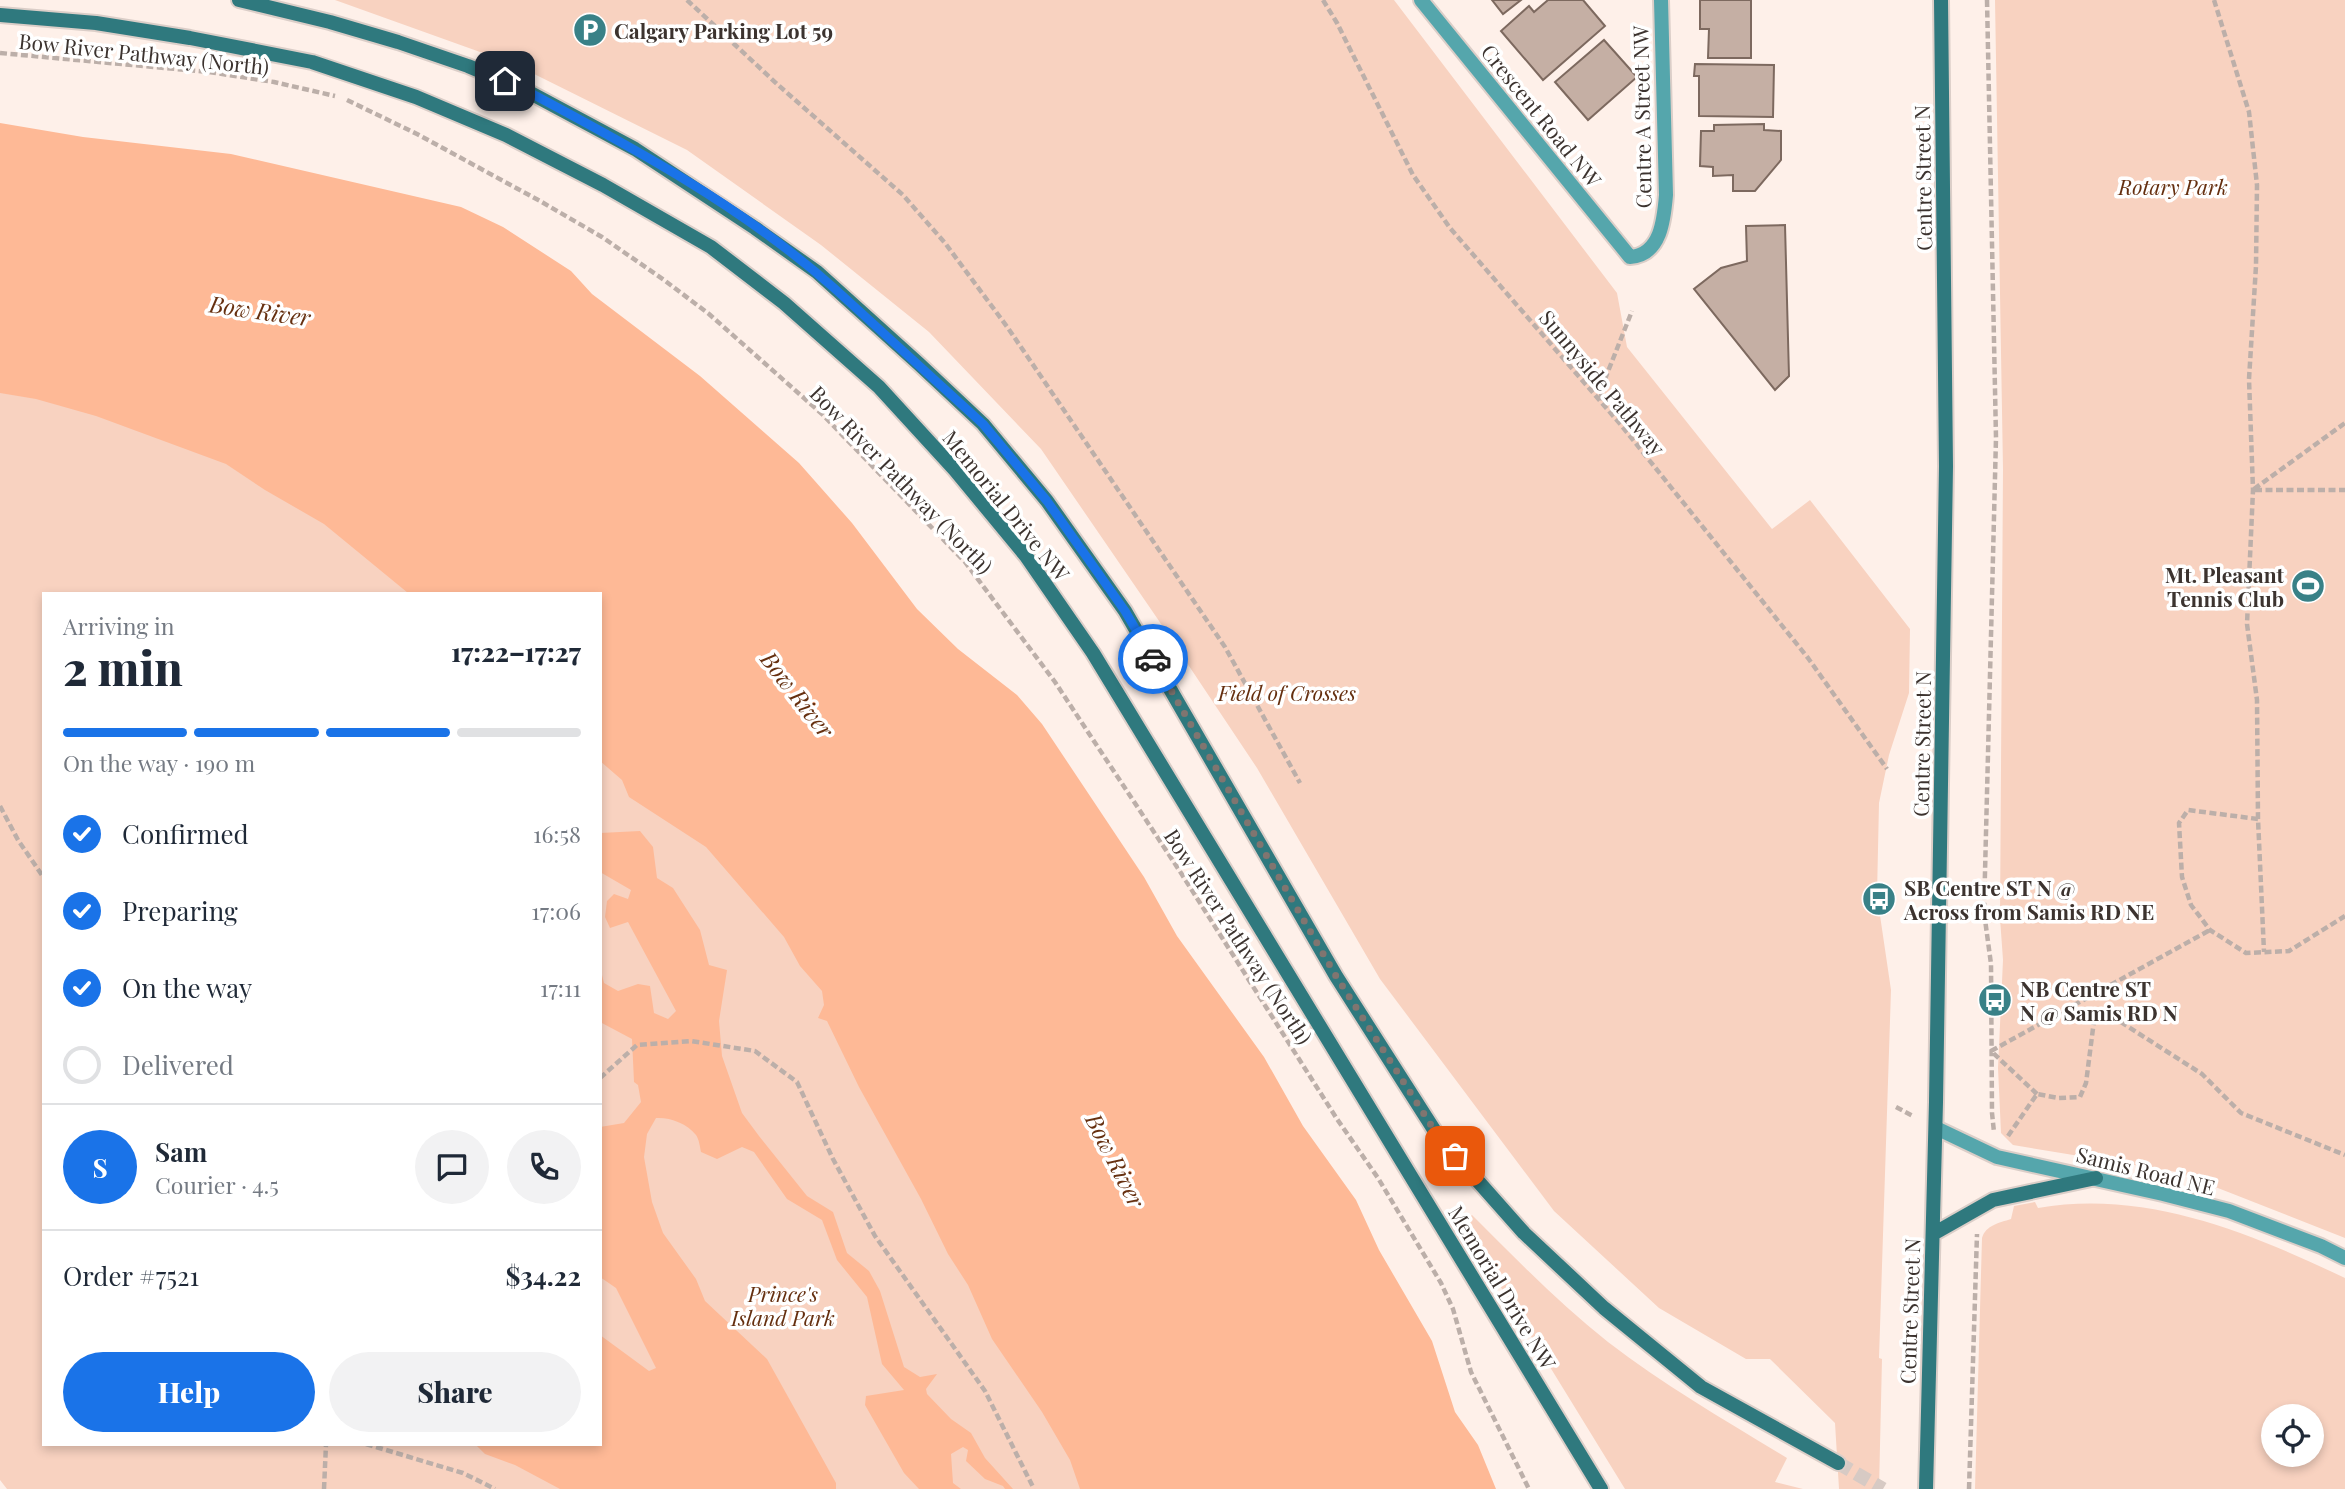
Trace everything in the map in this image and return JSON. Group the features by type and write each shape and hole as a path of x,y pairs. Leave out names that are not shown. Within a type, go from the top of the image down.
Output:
{"main road":[{"name":"Memorial Drive NW","path":"239,0 398,42 468,66 523,89 635,149 755,228 817,272 919,364 983,424 1047,501 1125,611 1336,976 1438,1136 1524,1233 1604,1308 1701,1387 1838,1463"},
{"name":"Centre Street N","path":"1926,1489 1936,1128 1946,466 1941,0"},
{"name":"Memorial Drive NW","path":"0,15 110,25 312,62 416,97 506,135 711,247 784,303 879,387 955,470 1026,556 1093,653 1601,1489"},
{"path":"1933,1234 1993,1200 2096,1178"}],"street":[{"name":"Crescent Road NW","path":"1421,0 1630,257"},
{"name":"Centre A Street NW","path":"1630,257 1640,256 1648,250 1661,233 1664,214 1666,195 1661,0"},
{"name":"Samis Road NE","path":"1936,1128 1997,1157 2229,1211 2345,1258"}],"path":[{"path":"687,0 777,85 903,195 945,243 1007,328 1225,647 1300,783"},
{"name":"Sunnyside Pathway","path":"1323,0 1413,175 1450,228 1600,400 1808,658 1886,769"},
{"path":"1987,0 1996,438 1984,912 1991,964 1992,1113 1998,1142"},
{"path":"2214,0 2249,112 2257,186 2256,266 2249,379 2253,490 2246,624 2257,700 2258,819 2264,952"},
{"name":"Bow River Pathway (North)","path":"0,53 209,72 274,82 342,98 417,134 602,237 709,314 822,414 965,562 1055,682 1181,873 1337,1119 1378,1178 1441,1283 1453,1309 1471,1372 1529,1489"},
{"path":"1600,400 1605,379 1632,311"},
{"path":"2253,490 2345,423"},
{"path":"2253,490 2345,490"},
{"path":"0,806 42,875"},
{"path":"2258,819 2188,810 2179,823 2182,877 2191,905 2210,930 2246,953 2289,951 2345,916"},
{"path":"1991,1051 2210,930"},
{"path":"1991,1051 2037,1094 2058,1098 2080,1097 2086,1083 2095,1013 2102,1010 2202,1074 2241,1112 2345,1155"},
{"path":"602,1076 638,1045 691,1041 755,1051 797,1082 832,1159 875,1236 985,1391 1034,1489"},
{"path":"2006,1138 2037,1094"},
{"path":"1969,1489 1976,1237 1979,1227"},
{"path":"324,1489 326,1446"},
{"path":"373,1446 463,1473 495,1489"}],"green space":[{"name":"Field of Crosses","path":"335,0 1394,0 1617,293 1627,347 1772,529 1810,500 1910,629 1909,693 1889,755 1879,803 1877,895 1891,990 1879,1358 1882,1359 1879,1489 1839,1489 1835,1423 1770,1359 1746,1359 1659,1308 1554,1211 1380,979 1257,768 1041,449 929,332 821,245 687,150 516,65"},
{"name":"Rotary Park","path":"1995,0 2345,0 2345,1238 2177,1172 2013,1145 2001,1133 1998,1068 2003,960 2000,918 2003,469"},
{"name":"Prince's Island Park","path":"0,385 234,457 436,592 42,592 42,1446 602,1446 602,755 712,840 833,989 1102,1489 7,1489 0,1480"},
{"path":"2035,1202 2038,1208 2078,1204 2158,1210 2235,1231 2345,1278 2345,1489 1975,1489 1982,1238 1990,1227 2011,1219 2014,1206"},
{"path":"1472,1215 1555,1296 1608,1342 1673,1388 1787,1458 1775,1482 1803,1489 1625,1489 1462,1224"}],"water":[{"name":"Bow River","path":"0,123 83,137 231,154 461,207 503,227 571,271 592,294 700,376 799,463 852,523 917,609 958,649 1017,695 1042,724 1144,877 1177,936 1264,1057 1303,1126 1356,1200 1379,1250 1432,1341 1455,1412 1478,1445 1496,1489 1080,1489 1070,1460 1042,1412 992,1339 968,1285 948,1254 827,1021 818,1018 824,1005 822,991 800,966 784,937 706,847 629,797 622,780 602,763 602,592 407,592 324,524 226,464 96,416 36,399 0,393"},
{"path":"640,831 653,847 657,878 673,888 700,930 709,965 727,970 719,1021 722,1056 742,1113 807,1196 833,1212 847,1253 869,1271 880,1291 904,1367 920,1377 937,1374 926,1389 927,1394 951,1419 971,1433 985,1458 1013,1489 1005,1489 985,1479 966,1461 968,1450 963,1447 951,1454 953,1483 961,1489 919,1489 904,1473 865,1405 866,1396 904,1390 882,1364 867,1297 837,1260 822,1220 787,1199 754,1152 742,1147 717,1159 701,1152 697,1137 688,1127 661,1118 656,1118 647,1134 644,1157 652,1202 663,1233 696,1279 705,1301 767,1359 836,1483 836,1489 560,1489 515,1465 485,1454 477,1446 602,1446 602,1336 649,1371 656,1368 616,1288 602,1278 602,1127 624,1123 641,1102 638,1085 634,1082 632,1039 602,1023 602,975 604,983 618,991 638,984 650,986 654,1013 668,1019 676,1011 628,922 610,928 605,917 607,901 614,894 628,899 631,890 602,873 602,833"}],"building":[{"path":"1492,0 1521,0 1503,14"},
{"path":"1548,0 1583,0 1605,26 1543,80 1501,31 1529,6 1534,12"},
{"path":"1700,0 1751,0 1751,58 1708,58 1709,29 1700,29"},
{"path":"1604,40 1637,77 1588,120 1555,82"},
{"path":"1695,64 1774,65 1773,117 1699,116 1699,76 1694,76"},
{"path":"1764,124 1764,130 1781,131 1781,160 1755,191 1733,191 1733,175 1713,176 1713,167 1700,166 1701,131 1714,131 1714,125"},
{"path":"1785,225 1789,376 1775,390 1694,289 1721,268 1747,261 1746,226"}],"tunnel":[{"path":"1838,1463 1883,1489"}],"way so far":[{"path":"1153,659 1336,976 1438,1136 1455,1156"}],"place":[{"name":"Calgary Parking Lot 59","path":"590,30"},
{"name":"Mt. Pleasant Tennis Club","path":"2308,586"},
{"name":"SB Centre ST N @ Across from Samis RD NE","path":"1879,899"},
{"name":"NB Centre ST N @ Samis RD N","path":"1995,1000"}],"route":[{"path":"505,81 635,149 697,188 817,272 983,424 1047,501 1125,611 1153,659"}]}
